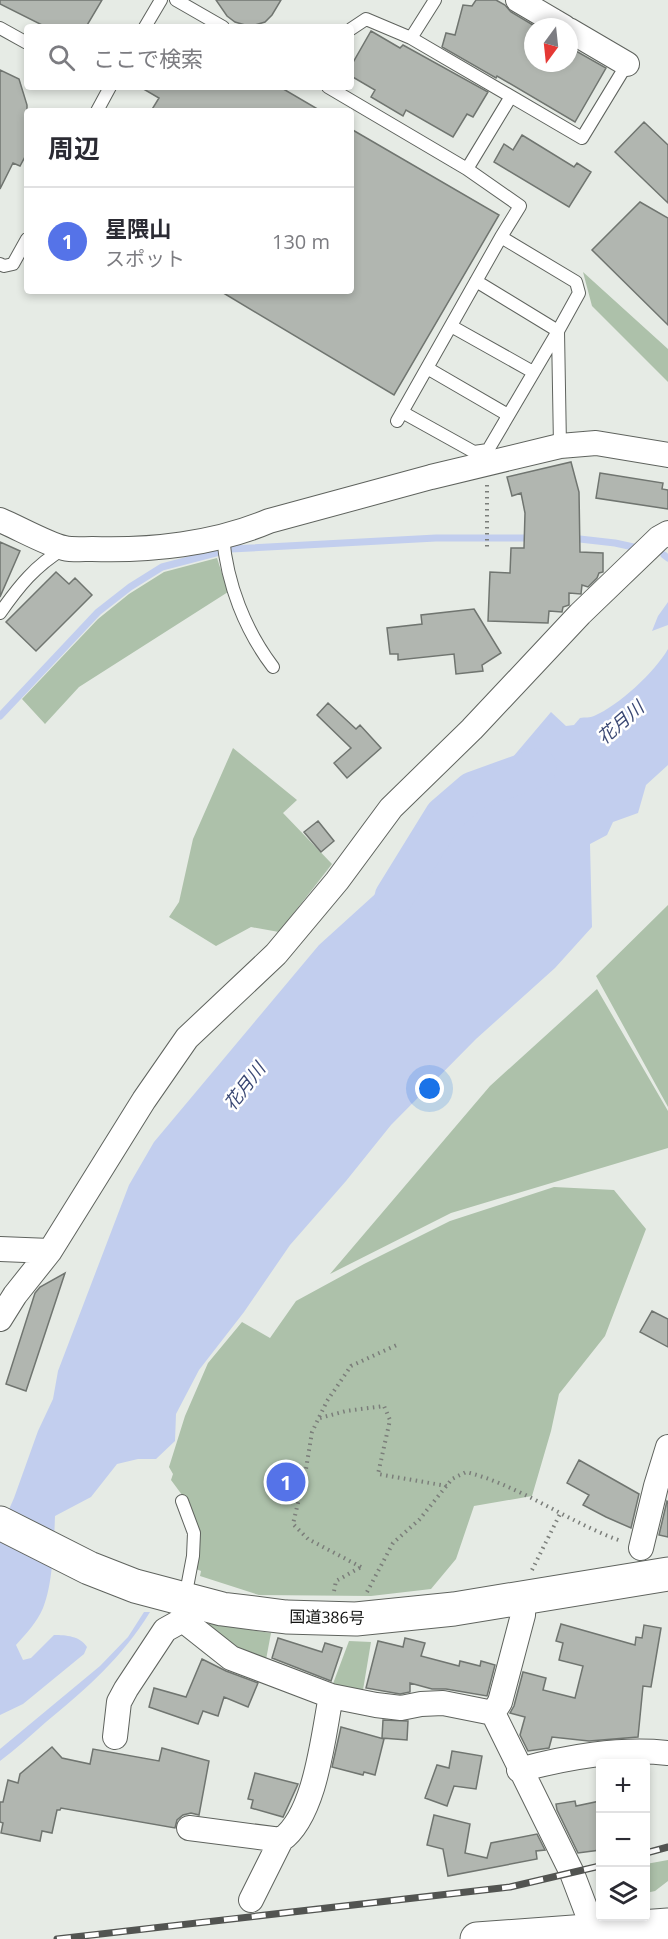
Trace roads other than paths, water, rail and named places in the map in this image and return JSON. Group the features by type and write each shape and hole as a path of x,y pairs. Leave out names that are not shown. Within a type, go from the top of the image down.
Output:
{"main road":[{"name":"国道386号","path":"0,1523 90,1568 184,1609 222,1609 286,1617 356,1619 454,1609 668,1574"},
{"path":"477,1939 668,1925"}],"street":[{"path":"518,0 549,18"},
{"path":"578,35 627,64"},
{"path":"0,520 64,548 119,550 168,545 223,545 269,521 560,446 596,443 668,455"},
{"path":"0,1319 15,1294 50,1251 144,1100 187,1038 276,954 337,881 391,808 472,729 580,614 659,538 668,533"},
{"path":"0,1249 50,1251"},
{"path":"641,1548 668,1447"},
{"path":"493,1713 500,1702 523,1615 524,1598"},
{"path":"115,1737 119,1702 126,1689 165,1630 184,1609 231,1658 331,1696 376,1706 401,1708 443,1703 493,1713"},
{"path":"251,1900 281,1840 291,1833 312,1790 331,1696"},
{"path":"493,1713 519,1770 572,1873 594,1931"},
{"path":"519,1770 554,1760 593,1754 650,1751 668,1753"},
{"path":"189,1828 281,1840"}],"lane":[{"path":"147,24 161,0"},
{"path":"176,0 218,24"},
{"path":"411,38 435,0"},
{"path":"354,27 366,19 411,38 510,98 582,138 627,64"},
{"path":"0,28 24,41"},
{"path":"98,108 108,90"},
{"path":"333,90 466,169 520,206 501,237 400,417 474,452 488,450 579,293 576,282 501,237"},
{"path":"466,169 510,98"},
{"path":"0,264 4,266 13,264 24,244"},
{"path":"476,281 558,331"},
{"path":"451,326 533,372"},
{"path":"558,331 560,446"},
{"path":"427,368 508,415"},
{"path":"223,545 243,618 259,649 273,667"},
{"path":"0,613 27,577 43,561 64,548"},
{"path":"182,1500 194,1533 193,1556 184,1609"}],"water":[{"path":"668,602 668,625 652,631 658,616"},
{"path":"668,649 668,765 646,785 638,813 613,822 607,835 590,844 592,927 555,968 476,1039 391,1125 290,1245 244,1312 199,1370 176,1414 175,1441 156,1459 138,1459 117,1464 91,1497 55,1516 49,1587 43,1608 38,1618 16,1645 23,1660 31,1658 54,1635 77,1638 87,1647 84,1654 23,1704 0,1715 0,1530 38,1431 53,1399 58,1371 129,1185 154,1142 319,945 468,810 551,712 566,726 574,725 580,718 592,717 604,711 645,678"},
{"path":"144,1612 150,1612 128,1644 103,1672 0,1761 0,1749 100,1666 128,1637"}],"waterway":[{"path":"0,716 98,612 130,587 162,567 231,549 436,538 533,538"},
{"path":"571,538 638,548"},
{"path":"664,555 668,558"},
{"name":"花月川","path":"394,897 444,816 473,791 537,768"}],"railway":[{"path":"650,1852 668,1847"},
{"path":"57,1939 510,1887 596,1867"}],"place":[{"name":"星隈山","path":"286,1482"}]}
